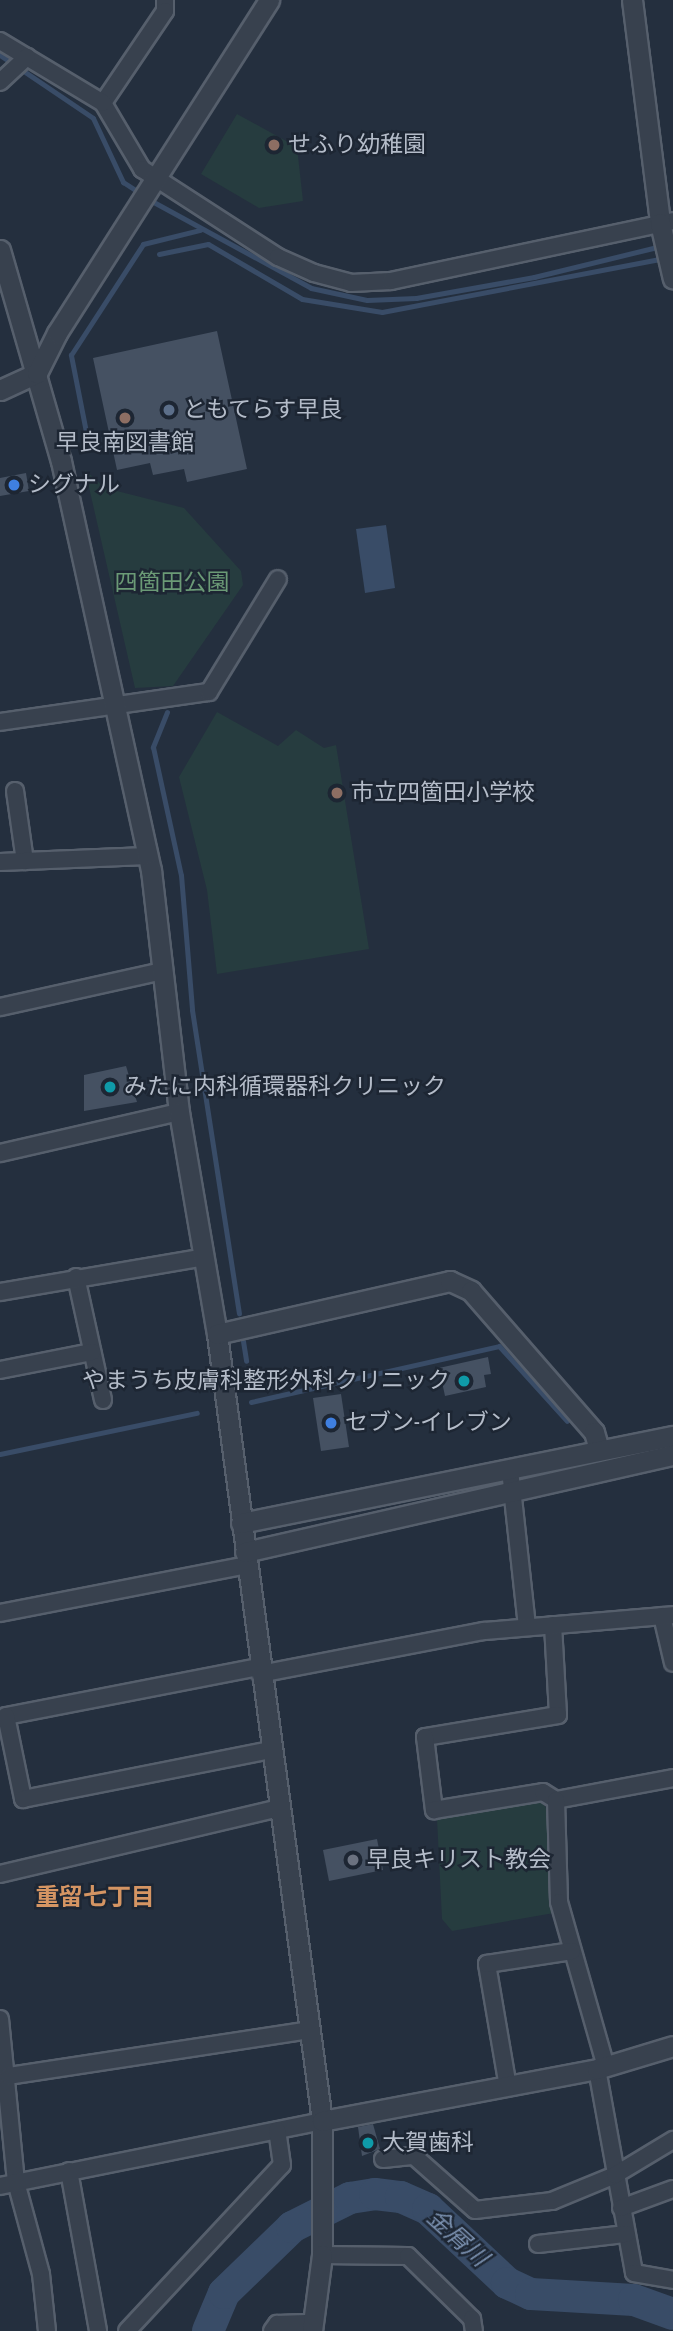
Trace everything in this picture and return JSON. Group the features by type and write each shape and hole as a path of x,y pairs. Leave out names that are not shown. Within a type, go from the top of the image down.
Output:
{"street":[{"path":"103,103 165,11 165,0"},
{"path":"0,390 37,373 57,332 139,212 269,0"},
{"path":"632,0 672,274"},
{"path":"0,41 103,103 142,169 156,185 278,257 351,283 453,272 665,226"},
{"path":"0,82 27,57"},
{"path":"1,258 37,373 148,856 179,1112 217,1334 322,2121 325,2199 322,2255 313,2327 277,2324 272,2331"},
{"path":"0,722 209,692 278,579"},
{"path":"15,791 25,860"},
{"path":"0,862 148,856"},
{"path":"0,1007 162,971"},
{"path":"0,1153 179,1112"},
{"path":"0,1292 204,1257"},
{"path":"76,1278 103,1400"},
{"path":"217,1334 450,1281 471,1291 594,1432 599,1450"},
{"path":"0,1370 92,1352"},
{"path":"241,1522 673,1436"},
{"path":"0,1613 245,1558 512,1491 673,1455"},
{"path":"510,1470 527,1627"},
{"path":"271,1750 23,1799 6,1716 260,1670 552,1625 668,1616 673,1663"},
{"path":"552,1625 558,1715 425,1737 434,1810 543,1792 556,1800 673,1778"},
{"path":"556,1800 559,1902 601,2068 615,2175 634,2273 673,2280"},
{"path":"0,1874 279,1808"},
{"path":"508,2087 487,1964 572,1951"},
{"path":"0,2019 9,2076 8,2184 41,2274 47,2331"},
{"path":"9,2076 309,2030"},
{"path":"8,2184 601,2068 673,2046"},
{"path":"127,2331 282,2165 277,2130"},
{"path":"383,2159 414,2155 475,2210 552,2201 615,2175 673,2140"},
{"path":"69,2171 98,2331"},
{"path":"621,2208 673,2189"},
{"path":"538,2244 626,2234"},
{"path":"322,2255 408,2256 472,2319 474,2331"}],"green space":[{"path":"237,114 297,147 303,201 259,208 201,174"},
{"name":"四箇田公園","path":"85,470 105,488 184,508 241,571 243,585 173,686 135,688"},
{"path":"217,712 278,746 296,730 324,748 336,745 369,949 217,974 207,890 179,777"},
{"path":"542,1801 548,1812 554,1913 452,1931 442,1919 437,1819"}],"water":[{"path":"386,525 395,588 365,593 356,529"}],"building":[{"name":"ともてらす早良","path":"217,331 247,469 187,482 184,469 153,475 150,463 117,470 93,358"},
{"name":"シグナル","path":"26,473 29,491 0,496 0,478"},
{"name":"みたに内科循環器科クリニック","path":"126,1066 137,1102 84,1111 84,1075"},
{"name":"やまうち皮膚科整形外科クリニック","path":"488,1357 491,1374 484,1375 486,1387 445,1396 439,1368"},
{"name":"セブン-イレブン","path":"341,1394 349,1447 321,1451 313,1398"},
{"name":"早良キリスト教会","path":"377,1839 383,1870 329,1881 323,1850"},
{"name":"大賀歯科","path":"373,2124 380,2149 362,2156 358,2127"}],"waterway":[{"path":"0,55 93,118 123,182 140,193"},
{"path":"148,199 311,288 367,300 416,298 534,277 661,246"},
{"path":"88,442 71,355 143,244 200,230"},
{"path":"159,254 208,244 302,299 382,312 665,258"},
{"path":"167,712 153,747 181,875 192,1010 239,1313"},
{"path":"243,1341 246,1361"},
{"path":"251,1402 499,1346 567,1421"},
{"path":"0,1454 197,1413"},
{"name":"金屑川","path":"208,2331 224,2293 292,2227 350,2198 375,2194 401,2197 428,2209 507,2283 531,2294 634,2300 673,2314"}],"place":[{"name":"せふり幼稚園","path":"274,145"},
{"name":"ともてらす早良","path":"169,410"},
{"name":"早良南図書館","path":"125,418"},
{"name":"シグナル","path":"14,485"},
{"name":"市立四箇田小学校","path":"337,793"},
{"name":"みたに内科循環器科クリニック","path":"110,1087"},
{"name":"やまうち皮膚科整形外科クリニック","path":"464,1381"},
{"name":"セブン-イレブン","path":"331,1423"},
{"name":"早良キリスト教会","path":"353,1860"},
{"name":"大賀歯科","path":"368,2143"}],"district":[{"name":"重留七丁目","path":"95,1898"}]}
